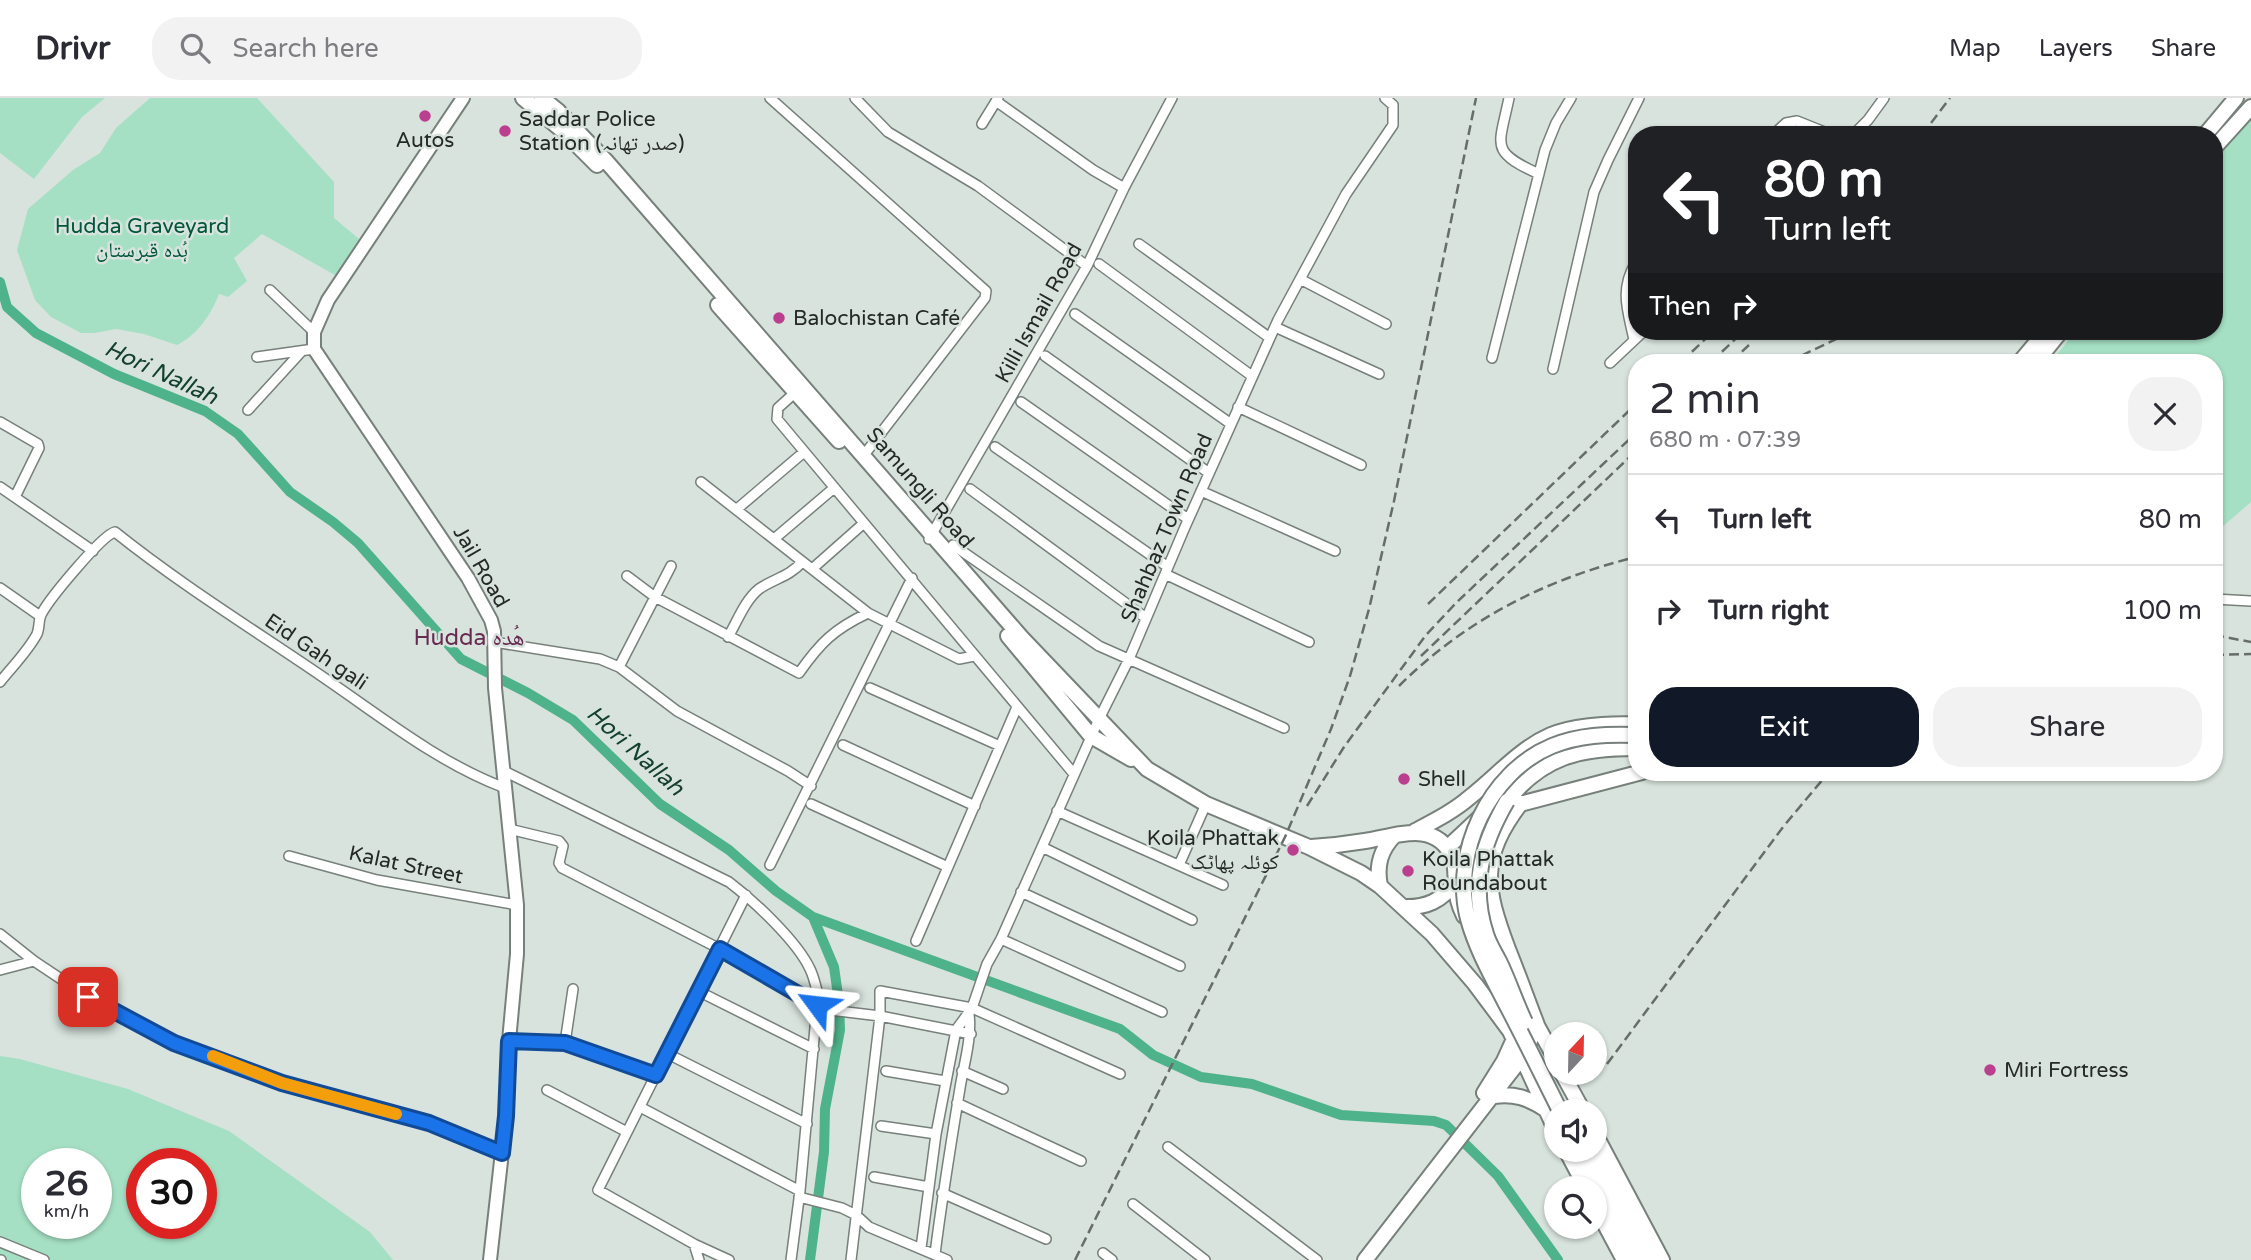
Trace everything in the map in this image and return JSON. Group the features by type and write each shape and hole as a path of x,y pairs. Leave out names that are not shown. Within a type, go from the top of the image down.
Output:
{"main road":[{"path":"314,349 314,332 328,300 463,98"},
{"name":"Samungli Road","path":"523,98 593,160 930,537 1147,769 1206,804 1310,847 1349,866 1380,886 1432,934 1475,984 1514,1039 1546,1099"},
{"name":"Samungli Road","path":"542,98 606,161 799,389 863,455 930,537"},
{"path":"2213,126 2236,98"},
{"path":"2223,138 2251,107"},
{"path":"2027,354 2038,340"},
{"path":"2042,354 2054,340"},
{"name":"Jail Road","path":"314,349 468,578 491,620 495,688 517,905 517,954 506,1116 490,1260"},
{"path":"930,537 1091,736 1147,769"},
{"path":"1415,831 1472,796 1506,765 1551,735 1589,727 1628,725"},
{"path":"1548,1099 1468,920 1464,880 1470,845 1485,808 1516,769 1550,747 1570,740 1600,735 1628,735"},
{"path":"1565,1099 1536,1046 1487,936 1479,908 1478,880 1483,851 1493,825 1507,801 1534,773 1559,758 1584,751 1628,748"},
{"path":"1447,848 1478,819 1497,810 1628,776"},
{"path":"1355,1260 1494,1096 1523,1056 1537,1025 1494,911 1489,882 1496,842 1521,803"},
{"path":"1415,831 1438,839 1447,848 1455,864 1457,897 1468,924 1544,1038"},
{"name":"Samungli Road","path":"1310,847 1353,843 1415,831"},
{"path":"1380,886 1378,875 1382,853 1395,835"},
{"path":"1404,907 1424,906 1433,902 1450,890 1455,882"},
{"path":"1365,1260 1444,1154 1491,1084 1514,1039"},
{"path":"1494,1096 1521,1096 1544,1107"},
{"path":"1607,1156 1662,1260"},
{"path":"1585,1162 1631,1259"},
{"path":"1597,1162 1650,1260"},
{"path":"1607,1223 1631,1259"}],"street":[{"path":"770,98 986,291 985,298 863,455"},
{"path":"855,98 888,132 978,186 1087,266"},
{"name":"Killi Ismail Road","path":"930,537 1087,266 1124,188 1172,98"},
{"name":"Shahbaz Town Road","path":"971,1011 987,964 1001,939 1091,736 1129,659 1188,519 1275,327 1346,194 1392,125 1393,104 1385,98"},
{"path":"1509,98 1501,146 1512,162 1539,174"},
{"path":"1492,358 1539,174 1556,123 1571,98"},
{"path":"1553,369 1594,192 1639,98"},
{"path":"1862,126 1884,98"},
{"path":"982,124 997,99 1093,170 1124,188"},
{"path":"1783,126 1797,121 1810,126"},
{"path":"1139,244 1270,338"},
{"path":"1099,264 1252,376"},
{"path":"1300,279 1385,324"},
{"path":"1628,280 1625,295 1628,310"},
{"path":"270,290 314,332"},
{"path":"1075,314 1231,424"},
{"path":"1275,327 1379,374"},
{"path":"1610,363 1634,340"},
{"path":"257,357 314,349"},
{"path":"248,410 301,352"},
{"path":"1045,356 1209,473"},
{"path":"799,389 778,408 777,419 1074,774"},
{"path":"1021,402 1188,519"},
{"path":"1238,407 1361,465"},
{"path":"0,422 38,444 39,448 15,498"},
{"path":"995,447 1166,570 1308,642"},
{"path":"737,509 804,452"},
{"path":"701,482 868,613 959,659 974,656"},
{"path":"0,487 93,551 49,602 40,616 38,632 0,682"},
{"path":"774,539 834,488"},
{"path":"970,489 1146,618"},
{"path":"1201,491 1335,551"},
{"path":"812,569 864,523"},
{"name":"Eid Gah gali","path":"93,551 110,533 115,532 250,629 402,732 477,778 505,788"},
{"path":"953,545 1099,646 1284,727"},
{"path":"728,637 747,603 759,589 792,573 802,562"},
{"path":"619,667 671,566"},
{"path":"627,576 655,597 799,673 816,650 841,626 868,613"},
{"path":"770,865 912,578"},
{"path":"0,588 40,616"},
{"path":"2223,599 2251,601"},
{"path":"494,642 600,659 619,667 677,711 811,786"},
{"path":"870,688 1000,746"},
{"path":"916,941 1017,708"},
{"path":"843,745 975,806"},
{"path":"504,771 729,882 747,895 810,968 818,995 803,1196 791,1260"},
{"path":"811,804 948,867"},
{"path":"1179,865 1206,804"},
{"path":"1057,811 1223,885"},
{"path":"509,829 559,841 563,846 559,863 562,868 720,949 817,1005 830,1010 880,1016 971,1034"},
{"path":"1042,847 1192,920"},
{"name":"Kalat Street","path":"289,856 377,880 517,905"},
{"path":"1021,892 1180,966"},
{"path":"729,1260 694,1244 598,1189 747,895"},
{"path":"0,934 34,961 103,1007 174,1043 282,1083 429,1123 502,1153"},
{"path":"1001,939 1163,1012"},
{"path":"0,970 34,961"},
{"path":"565,1043 573,989"},
{"path":"698,991 814,1049"},
{"path":"851,1260 880,1016 880,991 971,1011 1120,1074"},
{"path":"921,1248 945,1081 956,1030 971,1011"},
{"path":"935,1254 962,1071 971,1034 971,1011"},
{"path":"509,1041 565,1043 656,1075"},
{"path":"666,1054 807,1124"},
{"path":"886,1071 945,1081"},
{"path":"962,1071 1003,1089"},
{"path":"547,1090 627,1132"},
{"path":"957,1103 1081,1161"},
{"path":"640,1107 803,1196 856,1215 869,1227 947,1260"},
{"path":"881,1126 936,1135"},
{"path":"1168,1147 1317,1260"},
{"path":"874,1177 929,1187"},
{"path":"943,1194 1046,1239"},
{"path":"1133,1204 1205,1260"},
{"path":"0,1242 44,1260"},
{"path":"694,1244 699,1260"},
{"path":"1103,1253 1112,1260"}],"green space":[{"path":"0,98 105,98 82,117 34,179 0,153"},
{"name":"Hudda Graveyard ہُدہ قبرستان","path":"150,98 257,98 334,182 334,218 365,244 342,279 262,234 234,258 247,281 228,297 219,294 202,324 191,336 177,345 144,334 116,329 81,333 51,317 35,300 17,250 28,209 73,170 100,153 116,128"},
{"path":"2251,118 2251,502 2223,526 2223,354 2057,354 2069,340 2223,340 2223,151"},
{"path":"0,1056 128,1089 229,1131 370,1232 393,1260 0,1260"}],"waterway":[{"name":"Hori Nallah","path":"0,282 7,307 36,333 114,374 205,411 238,434 290,492 358,543 461,659 528,693 573,720 660,804 729,850 776,891 813,917 834,967 840,1030 825,1109 824,1152 810,1260"},
{"path":"813,917 1120,1029 1153,1055 1201,1077 1252,1084 1341,1115 1434,1121 1446,1125 1498,1176 1558,1260"}],"railway":[{"path":"1075,1260 1285,837 1331,729 1350,676 1394,501 1476,98"},
{"path":"1929,126 1950,98"},
{"path":"1690,354 1704,340"},
{"path":"1720,354 1734,340"},
{"path":"1805,354 1834,340"},
{"path":"1739,354 1749,345"},
{"path":"1428,604 1628,412"},
{"path":"1307,806 1344,747 1426,635 1457,602 1628,441"},
{"path":"1421,656 1628,459"},
{"path":"1399,686 1451,641 1508,605 1570,577 1628,559"},
{"path":"2223,637 2251,642"},
{"path":"2223,655 2251,654"},
{"path":"1607,1064 1783,827 1821,781"}],"slow traffic":[{"path":"213,1056 282,1083 396,1114"}],"place":[{"name":"Autos","path":"425,116"},
{"name":"Saddar Police Station (صدر تھانہ)","path":"505,131"},
{"name":"Balochistan Café","path":"779,318"},
{"name":"Shell","path":"1404,779"},
{"name":"Koila Phattak کوئلہ پھاٹک","path":"1293,850"},
{"name":"Koila Phattak Roundabout","path":"1408,871"},
{"name":"Miri Fortress","path":"1990,1070"}],"district":[{"name":"Hudda ھُدہ","path":"469,638"}],"route":[{"path":"88,997 174,1043 282,1083 429,1123 502,1153 509,1041 565,1043 656,1075 720,949 817,1005"}]}
